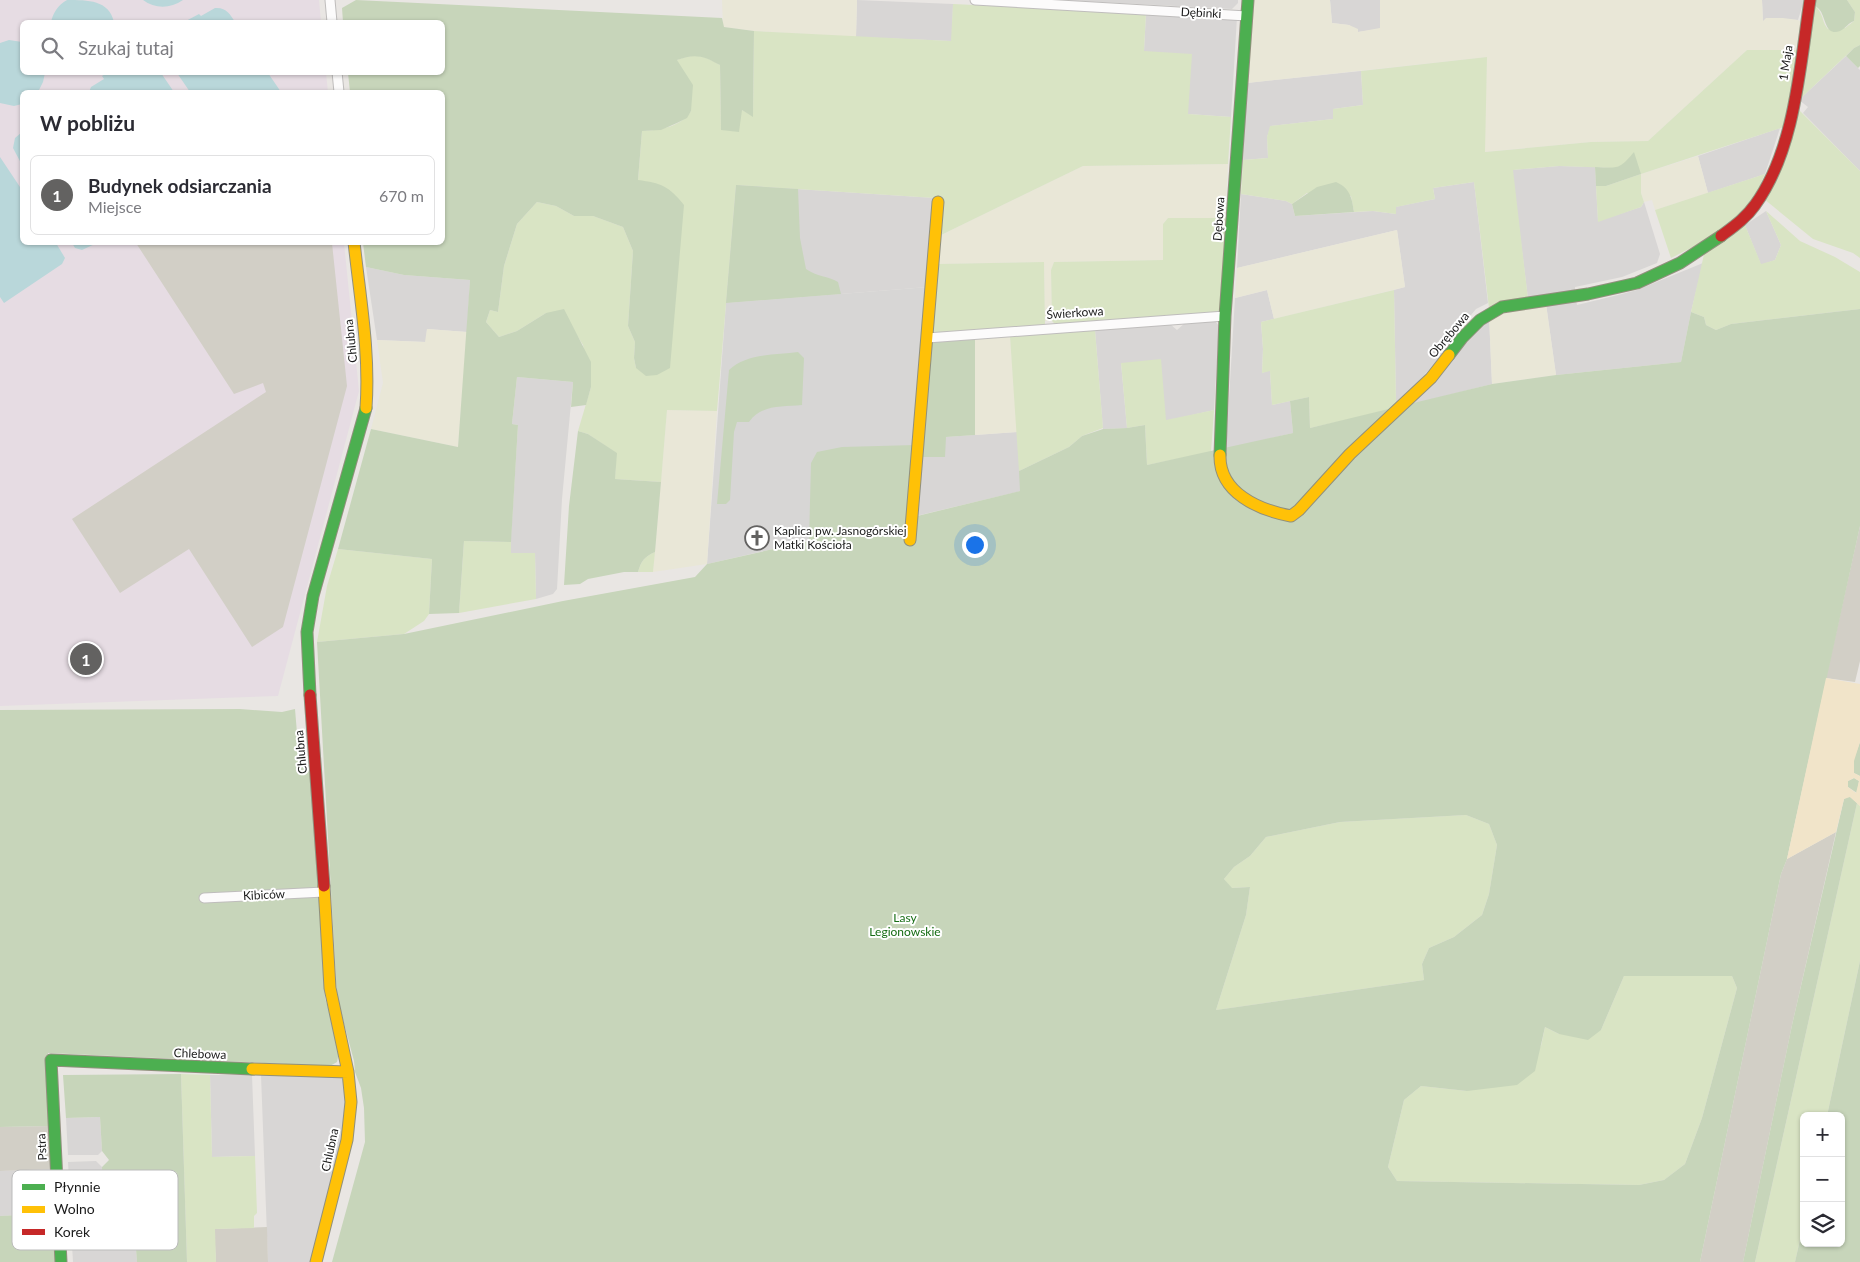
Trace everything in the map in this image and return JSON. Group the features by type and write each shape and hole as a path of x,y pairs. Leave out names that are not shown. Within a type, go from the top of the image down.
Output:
{"street":[{"path":"330,0 332,20"},
{"name":"Dębinki","path":"975,0 1247,16"},
{"name":"Dębowa","path":"1220,439 1225,316 1248,0"},
{"name":"1 Maja","path":"1787,130 1810,0"},
{"path":"337,75 339,90"},
{"name":"Obrębowa","path":"1220,439 1222,474 1231,487 1246,500 1291,516 1299,510 1356,447 1427,382 1467,331 1490,311 1502,307 1636,283 1655,276 1702,251 1752,209 1763,192 1776,165 1787,130"},
{"path":"910,540 938,202"},
{"name":"Chlubna","path":"316,1262 347,1140 350,1102 348,1072 330,988 307,658 307,632 313,596 366,409 368,369 354,245"},
{"name":"Świerkowa","path":"927,338 1225,316"},
{"name":"Kibiców","path":"204,898 324,892"},
{"name":"Chlebowa","path":"51,1060 197,1068 348,1072"},
{"name":"Pstra","path":"51,1060 56,1170"}],"shaded area":[{"path":"0,0 319,0 321,20 20,20 20,75 326,75 328,90 20,90 20,245 344,245 359,391 278,696 0,706"},
{"path":"722,0 857,0 856,37 754,31 723,27"},
{"path":"857,0 953,4 952,41 856,37"},
{"path":"1064,0 1238,0 1238,3 1232,9"},
{"path":"1254,0 1330,0 1332,23 1349,25 1358,29 1358,32 1380,28 1380,0 1762,0 1763,21 1766,18 1783,18 1801,22 1796,50 1747,50 1648,141 1591,142 1484,152 1487,57 1247,83"},
{"path":"1330,0 1380,0 1380,29 1358,32 1349,25 1332,23"},
{"path":"1762,0 1804,0 1798,20 1767,18 1763,22"},
{"path":"1146,13 1237,17 1231,117 1188,114 1144,51"},
{"path":"1846,56 1860,70 1860,171 1803,113 1808,107 1799,100"},
{"path":"1361,71 1363,105 1333,109 1333,119 1271,126 1267,137 1268,158 1243,160 1247,83"},
{"path":"1780,128 1765,174 1708,193 1698,156"},
{"path":"1698,156 1708,193 1655,210 1652,200 1644,202 1641,193 1641,174"},
{"path":"1228,164 1225,218 1168,218 1163,224 1163,260 1054,262 1051,270 1052,321 1045,321 1044,262 937,264 939,236 1083,166"},
{"path":"1559,166 1595,167 1598,221 1641,207 1644,202 1660,254 1657,263 1622,277 1575,287 1575,292 1528,299 1512,170"},
{"path":"1474,182 1488,303 1476,309 1452,338 1441,356 1404,398 1396,403 1394,290 1405,287 1397,230 1237,268 1241,194 1286,201 1292,204 1295,216 1373,211 1396,214 1395,207 1435,199 1433,188"},
{"path":"736,185 935,198 928,287 726,303"},
{"path":"1766,211 1781,245 1775,260 1761,265 1745,225"},
{"path":"1397,230 1405,287 1274,319 1267,290 1235,298 1237,268"},
{"path":"137,245 332,245 347,386 283,627 252,647 189,549 120,593 72,519 266,392 263,383 234,394"},
{"path":"1703,263 1681,362 1556,375 1546,304 1576,300 1577,305 1618,295 1637,290"},
{"path":"366,267 404,275 470,280 467,332 427,329 426,342 377,340"},
{"path":"928,287 909,518 707,564 726,303"},
{"path":"1267,290 1274,319 1261,322 1262,373 1270,370 1272,405 1290,401 1293,433 1226,449 1235,298"},
{"path":"1546,304 1556,375 1492,384 1489,316"},
{"path":"1489,316 1492,384 1405,406"},
{"path":"1215,321 1219,326 1214,410 1166,421 1121,363 1127,428 1103,429 1095,330 1170,324 1177,330 1185,323"},
{"path":"427,329 467,332 458,447 371,429 383,383 377,340 425,342"},
{"path":"1010,336 1017,432 975,435 975,338"},
{"path":"517,377 573,382 562,499 557,589 553,594 536,599 535,553 510,553 518,425 512,424"},
{"path":"667,410 717,411 707,564 653,572"},
{"path":"1017,432 1021,491 916,516 920,457 946,437"},
{"path":"1860,526 1860,661 1855,682 1826,678"},
{"path":"1836,832 1792,1025 1743,1262 1700,1262 1781,874 1787,859"},
{"path":"210,1075 252,1075 255,1156 212,1157"},
{"path":"261,1075 345,1075 347,1118 311,1262 268,1262"},
{"path":"100,1117 102,1151 98,1155 68,1155 66,1118"},
{"path":"50,1126 53,1169 0,1171 0,1127"},
{"path":"96,1161 102,1167 102,1170 68,1170 68,1162"},
{"path":"0,1171 12,1171 12,1215 0,1216"},
{"path":"267,1227 268,1262 216,1262 214,1229"},
{"path":"72,1250 136,1250 137,1262 73,1262"}],"green space":[{"path":"356,0 722,18 724,27 754,31 753,117 742,110 739,132 721,130 720,65 699,56 677,60 693,85 691,111 687,118 661,130 642,131 638,180 653,182 664,187 684,205 670,368 657,375 646,376 636,368 634,358 635,342 628,326 633,251 623,227 593,216 574,216 556,206 537,202 517,224 504,266 498,312 490,310 486,322 499,337 517,331 546,313 564,309 591,362 591,387 586,405 571,407 573,382 517,377 512,424 518,425 511,542 464,541 459,613 429,614 432,559 338,549 371,429 458,447 470,280 404,275 366,267 363,245 445,245 445,90 350,90 348,75 445,75 445,20 343,20 342,8"},
{"path":"1815,0 1847,0 1855,12 1854,21 1840,31 1832,32 1821,11 1814,5"},
{"path":"1847,0 1860,0 1860,45 1854,48 1799,100 1814,5 1820,12 1828,29 1845,28 1854,21 1855,12"},
{"path":"953,4 1146,13 1144,51 1192,54 1188,114 1231,117 1228,164 1083,166 939,236 935,198 736,185 717,411 667,410 661,482 615,479 616,453 588,434 578,431 591,387 583,345 571,326 546,313 517,331 499,337 486,322 490,310 498,312 504,266 517,224 537,202 556,206 574,216 593,216 623,227 633,251 628,326 635,342 634,358 636,368 638,180 642,131 670,127 682,121 691,111 677,60 689,56 699,56 720,65 721,130 742,110 753,116 754,31 951,41"},
{"path":"1860,45 1860,66 1858,68 1846,56"},
{"path":"1747,50 1798,50 1784,127 1641,174 1622,166 1614,168 1559,166 1513,170 1528,299 1489,308 1474,182 1433,188 1435,199 1396,207 1396,214 1373,211 1354,212 1351,196 1307,193 1292,204 1286,201 1241,194 1243,160 1268,158 1267,137 1270,126 1333,119 1333,109 1363,105 1361,71 1487,57 1485,152 1591,142 1648,141"},
{"path":"1795,106 1860,171 1860,258 1853,253 1813,239 1764,199"},
{"path":"1634,152 1641,174 1606,186 1596,186 1595,167 1618,167"},
{"path":"1641,174 1641,193 1644,202 1641,207 1598,222 1596,186 1606,186"},
{"path":"1765,174 1752,202 1733,221 1703,242 1671,258 1655,210"},
{"path":"1336,182 1341,184 1350,194 1354,212 1295,216 1292,204 1317,187"},
{"path":"736,185 798,189 800,238 806,269 814,274 838,282 841,294 726,303"},
{"path":"1766,211 1800,241 1835,257 1860,272 1860,309 1731,324 1716,330 1706,325 1704,317 1691,312 1705,250 1745,225 1761,264 1775,260 1781,245"},
{"path":"1168,218 1225,218 1227,220 1222,307 1216,313 1055,324 1052,321 1051,270 1054,262 1163,260 1163,224"},
{"path":"1044,262 1045,325 935,335 931,332 937,264"},
{"path":"1394,290 1396,403 1391,410 1310,428 1309,397 1272,405 1270,371 1262,373 1261,322"},
{"name":"Lasy Legionowskie","path":"1860,309 1860,526 1787,859 1781,874 1700,1262 332,1262 365,1142 364,1108 361,1088 355,1072 354,1061 337,997 317,642 404,634 563,601 695,577 707,564 809,541 811,463 817,452 842,447 915,445 909,518 1020,491 1019,471 1069,447 1082,436 1103,429 1145,425 1147,465 1293,433 1290,401 1309,397 1310,428 1492,384 1556,375 1681,362 1691,312 1704,317 1706,325 1716,330 1731,324","holes":["1466,815 1489,824 1497,845 1489,894 1482,915 1454,937 1429,948 1422,964 1424,980 1216,1010 1246,915 1250,887 1232,888 1224,879 1234,867 1250,856 1266,837 1340,822","1624,976 1732,976 1737,988 1702,1118 1685,1164 1664,1180 1639,1185 1397,1181 1388,1167 1404,1100 1421,1086 1467,1091 1517,1085 1535,1071 1545,1027 1559,1034 1588,1040 1601,1030"]},
{"path":"1095,330 1103,428 1082,436 1069,447 1019,471 1010,336"},
{"path":"975,338 975,435 946,437 945,457 920,457 930,344 933,341"},
{"path":"798,352 804,358 802,405 766,409 754,416 749,422 737,422 734,432 730,500 726,504 717,504 729,370 744,360"},
{"path":"1161,359 1166,420 1214,410 1211,452 1147,465 1145,425 1127,428 1121,363"},
{"path":"578,431 588,434 617,453 615,479 661,482 655,552 644,560 638,572 624,572 588,579 580,584 564,585 569,506"},
{"path":"464,541 511,542 511,553 535,553 536,599 459,613"},
{"path":"338,549 432,559 429,614 424,621 404,634 317,642 327,586"},
{"path":"655,552 653,572 638,572 644,560"},
{"path":"240,709 282,712 295,709 298,745 312,779 325,998 337,1038 337,1062 330,1066 48,1053 50,1126 0,1127 0,710"},
{"path":"1860,742 1860,776 1854,773 1853,761"},
{"path":"1854,778 1859,781 1857,793 1848,787 1848,781"},
{"path":"1849,796 1857,803 1755,1262 1743,1262 1792,1025 1844,799"},
{"path":"1857,803 1860,806 1860,961 1828,1112 1800,1112 1800,1240 1795,1262 1755,1262"},
{"path":"1466,815 1489,824 1497,845 1489,894 1482,915 1454,937 1429,948 1422,964 1424,980 1216,1010 1246,915 1250,887 1231,888 1224,879 1234,867 1250,856 1266,837 1340,822"},
{"path":"1860,961 1860,1262 1795,1262 1800,1240 1800,1247 1845,1247 1845,1112 1828,1112"},
{"path":"1624,976 1732,976 1737,988 1702,1118 1685,1164 1664,1180 1639,1185 1397,1181 1388,1167 1404,1100 1421,1086 1467,1091 1541,1046 1545,1027 1559,1034 1601,1030"},
{"path":"181,1074 210,1075 212,1157 255,1156 257,1213 254,1216 254,1228 215,1229 216,1262 187,1262"},
{"path":"181,1074 187,1262 137,1262 136,1250 178,1250 178,1170 102,1170 102,1167 109,1160 102,1151 100,1117 66,1118 63,1075"},
{"path":"12,1215 12,1250 57,1250 57,1262 0,1262 0,1216"}],"sand":[{"path":"1826,678 1860,684 1860,742 1854,761 1854,773 1860,776 1860,806 1850,797 1844,799 1836,832 1787,859","holes":["1854,778 1859,781 1856,793 1848,787 1848,781"]}],"water":[{"path":"67,0 97,3 108,9 113,20 52,20 61,4"},
{"path":"143,0 183,0 163,7 152,5"},
{"path":"215,8 219,8 225,10 234,20 188,20 199,14 201,16"},
{"path":"9,40 20,42 20,75 45,75 39,90 20,90 20,104 14,106 0,103 0,43"},
{"path":"162,75 173,90 90,90 91,87 104,79 102,76"},
{"path":"178,75 269,75 280,90 189,90"},
{"path":"20,134 20,161 13,148 15,138"},
{"path":"0,157 20,187 20,245 57,245 65,258 62,264 4,303 0,297"},
{"path":"73,245 93,245 82,250 75,248"}],"traffic: fast":[{"path":"1220,455 1225,316 1248,0"},
{"path":"1449,355 1462,338 1480,320 1502,307 1588,294 1637,283 1680,263 1721,236"},
{"path":"310,695 307,632 313,596 366,408"},
{"path":"56,1170 51,1060 252,1069"},
{"path":"60,1250 61,1262"}],"traffic: slow":[{"path":"910,540 938,202"},
{"path":"354,245 366,346 366,408"},
{"path":"1220,455 1221,468 1226,480 1243,498 1266,509 1291,516 1299,510 1350,454 1431,378 1449,355"},
{"path":"316,1262 347,1140 351,1102 348,1072 330,988 324,886"},
{"path":"252,1069 348,1072"}],"traffic: jam":[{"path":"1721,236 1735,226 1755,205 1779,159 1794,107 1810,0"},
{"path":"310,695 324,886"}],"place":[{"name":"Kaplica pw. Jasnogórskiej Matki Kościoła","path":"757,538"},
{"name":"Budynek odsiarczania","path":"86,659"}]}
